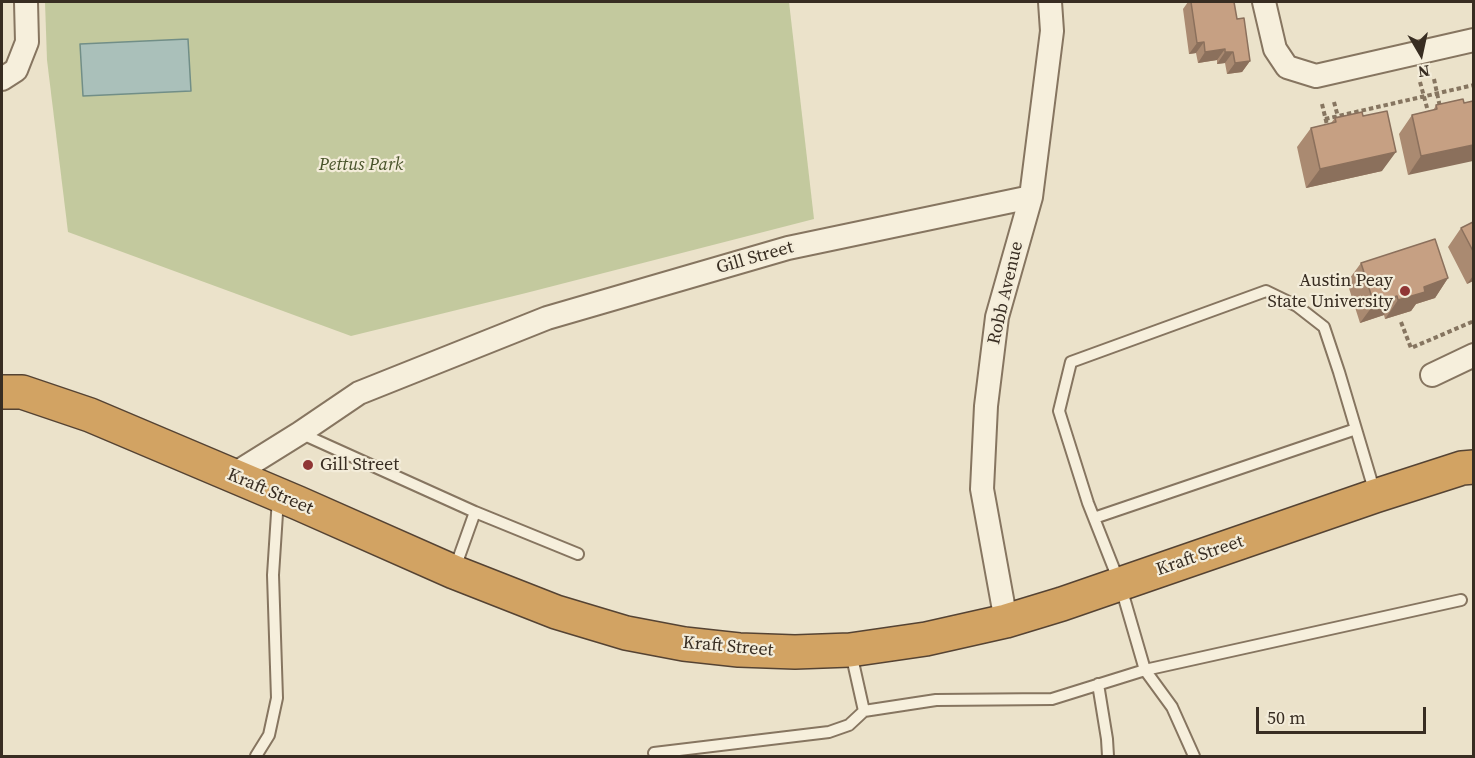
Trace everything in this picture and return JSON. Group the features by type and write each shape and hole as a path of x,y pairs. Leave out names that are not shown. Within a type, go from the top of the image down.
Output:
{"highway":[{"name":"Kraft Street","path":"2,392 22,392 90,415 454,572 556,612 626,633 684,644 739,650 795,652 850,650 926,639 1006,621 1062,604 1376,496 1462,468 1473,467"}],"street":[{"path":"2,79 16,70 27,42 26,2"},
{"name":"Robb Avenue","path":"1006,621 982,489 986,406 997,317 1031,196 1052,31 1050,2"},
{"path":"1264,2 1275,50 1287,67 1316,76 1473,40"},
{"name":"Gill Street","path":"231,476 359,393 547,318 788,248 1031,196"},
{"path":"1432,375 1473,355"}],"lane":[{"path":"1194,756 1172,707 1145,670 1120,584 1088,503 1059,411 1071,362 1266,291 1296,306 1324,327 1340,372 1376,496"},
{"path":"1094,518 1356,429"},
{"path":"300,433 475,512 578,554"},
{"path":"256,756 269,735 277,698 273,575 279,495"},
{"path":"454,572 475,512"},
{"path":"654,753 829,732 849,725 864,711 936,700 1052,699 1145,670 1461,600"},
{"path":"850,650 864,711"},
{"path":"1098,684 1108,756"}],"path":[{"path":"1434,79 1442,116"},
{"path":"1420,82 1430,119"},
{"path":"1326,119 1473,85"},
{"path":"1334,102 1339,123"},
{"path":"1322,104 1328,133"},
{"path":"1401,322 1411,348 1473,321"}],"green space":[{"name":"Pettus Park","path":"45,2 789,2 814,219 351,336 68,232 47,60"}],"water":[{"path":"188,39 191,91 83,96 80,44"}],"building":[{"path":"1191,2 1234,2 1237,19 1244,18 1250,61 1235,63 1233,52 1225,52 1225,49 1205,52 1204,42 1197,43"},
{"path":"1463,99 1464,103 1473,101 1473,145 1421,156 1412,115 1437,109 1436,105"},
{"path":"1387,111 1396,152 1320,169 1311,128 1336,122 1335,118 1362,112 1363,116"},
{"path":"1473,222 1473,251 1461,228"},
{"path":"1435,239 1448,278 1424,287 1425,292 1398,300 1397,296 1374,304 1361,263"}],"place":[{"name":"Austin Peay State University","path":"1405,291"},
{"name":"Gill Street","path":"308,465"}]}
